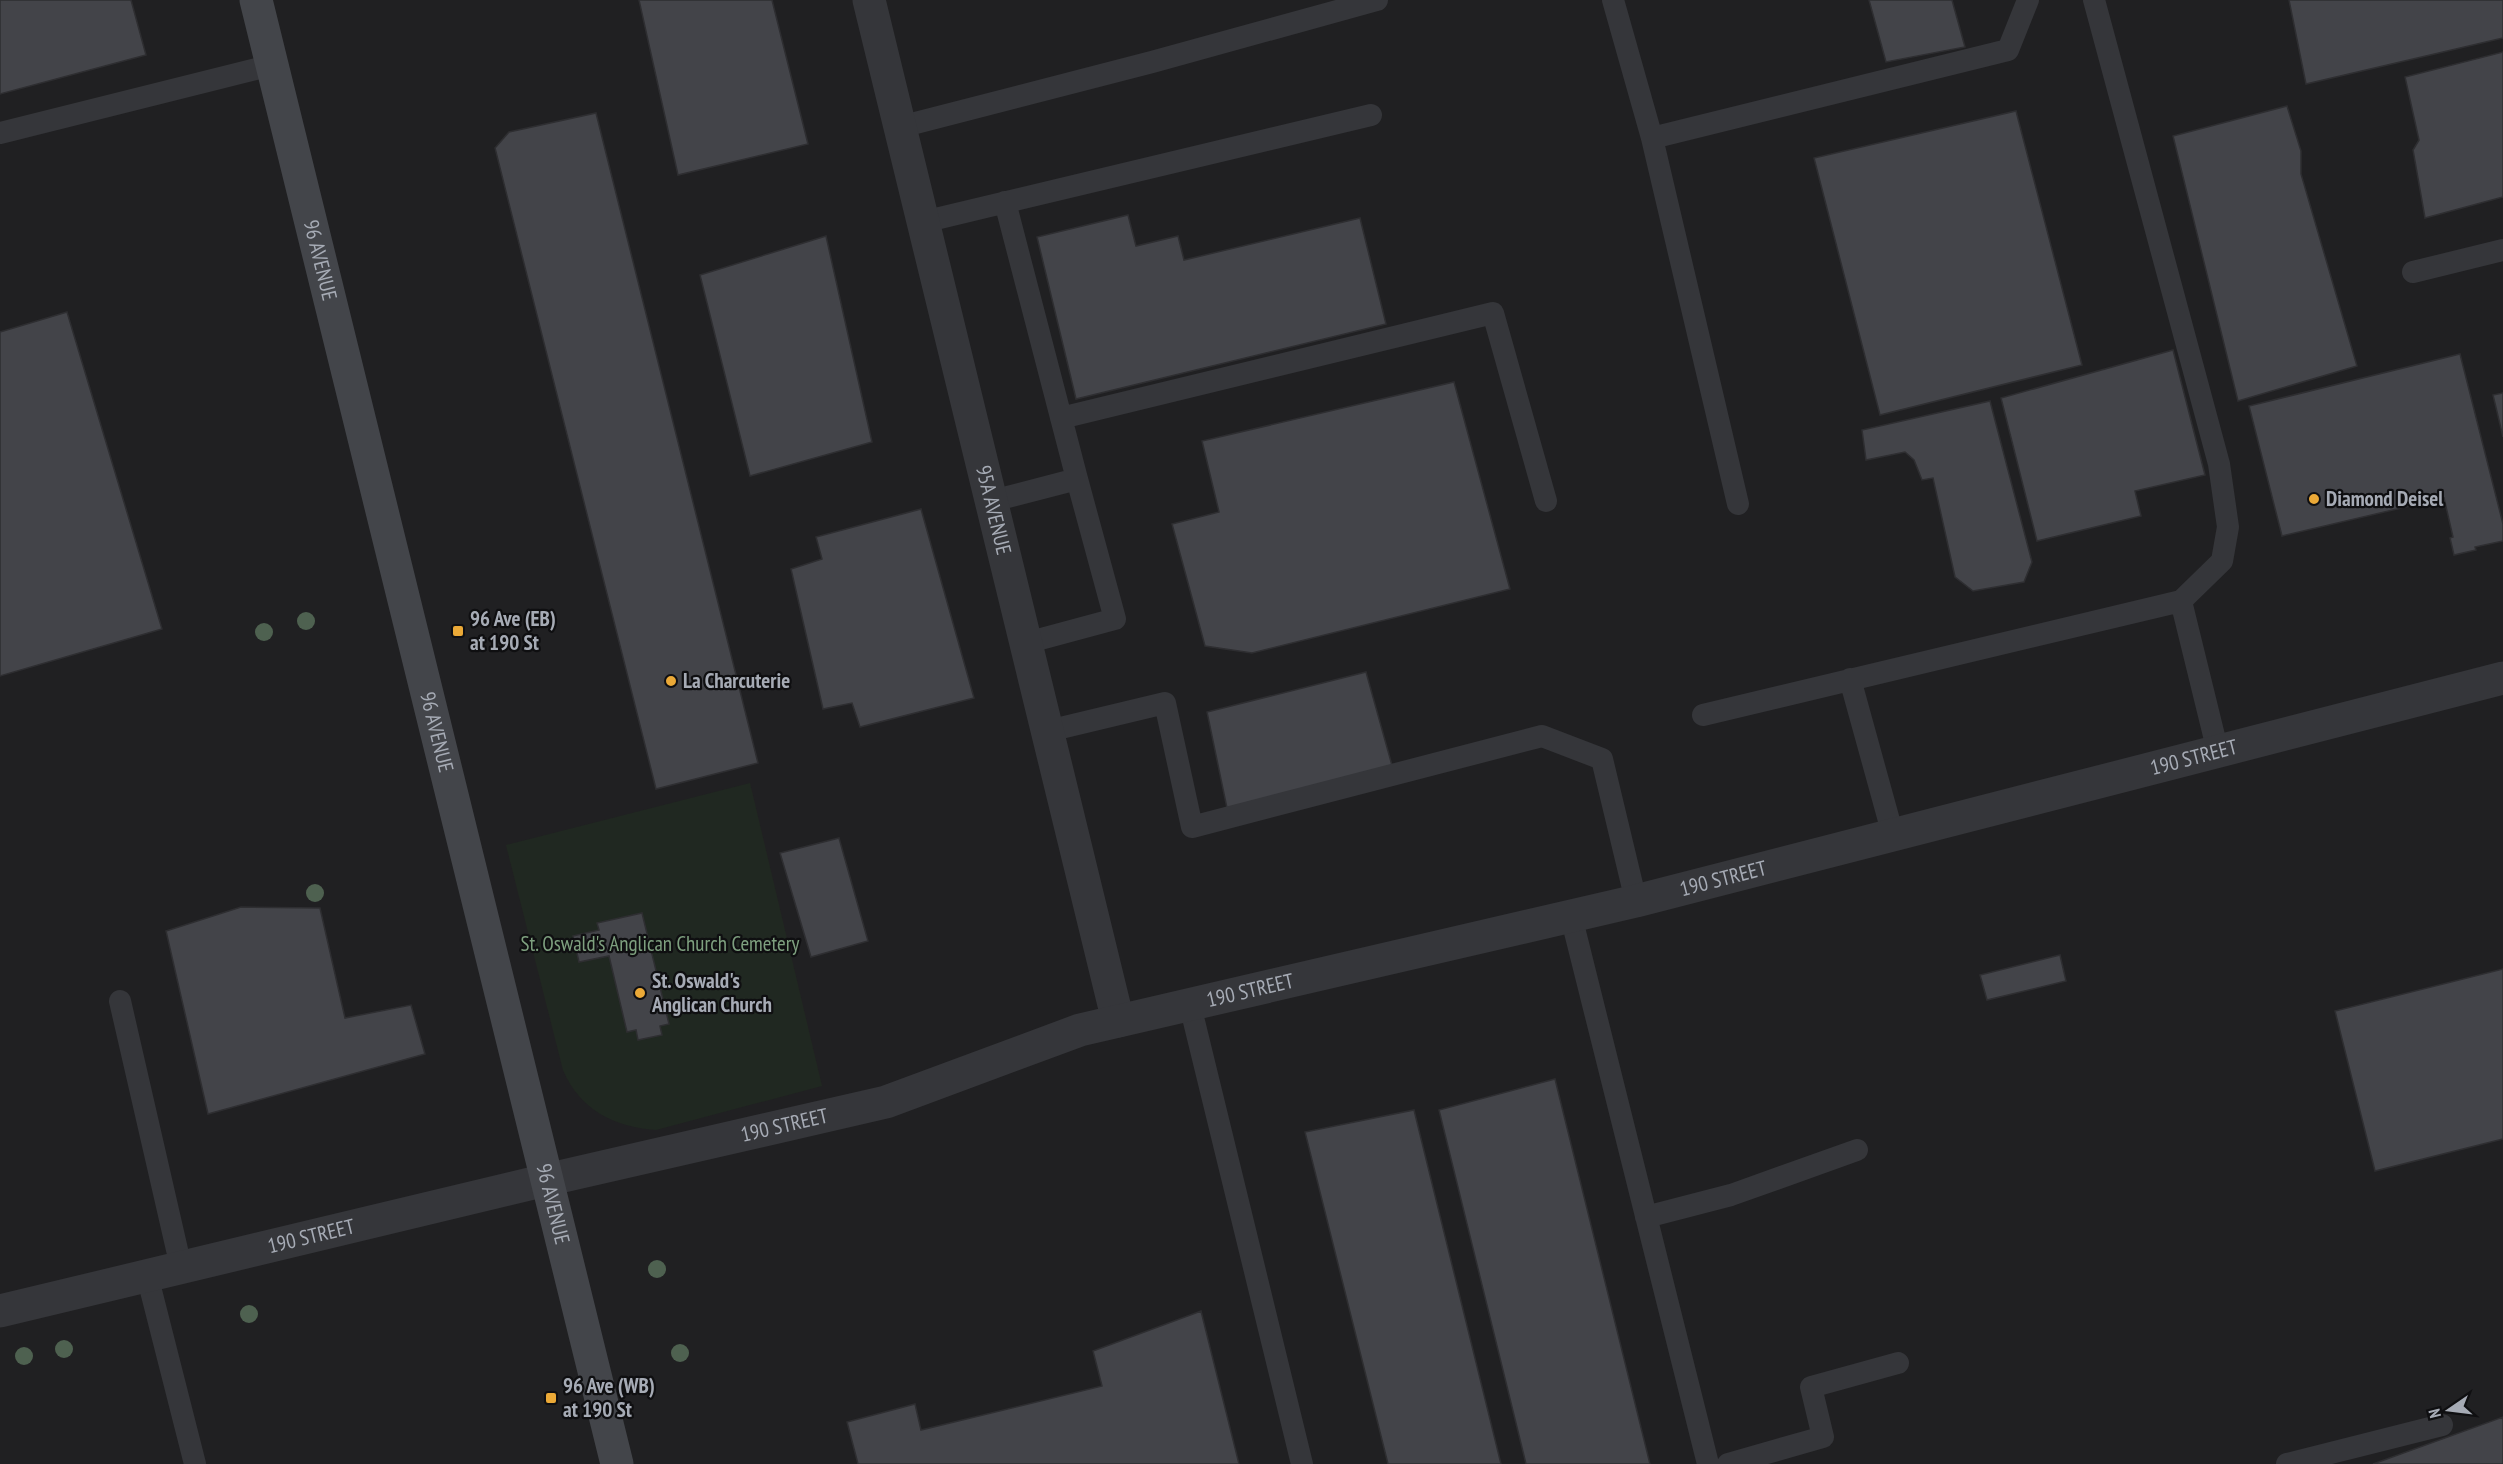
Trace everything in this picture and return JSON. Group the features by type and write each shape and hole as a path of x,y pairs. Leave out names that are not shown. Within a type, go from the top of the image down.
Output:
{"main road":[{"name":"96 AVENUE","path":"256,0 617,1464"}],"street":[{"name":"95A AVENUE","path":"869,0 1118,1021"},
{"name":"190 STREET","path":"0,1311 546,1180 886,1102 1080,1030 1636,901 2503,678"}],"lane":[{"path":"900,127 1152,62 1377,0"},
{"path":"1613,0 1652,138 1738,504"},
{"path":"1652,138 2008,50 2028,0"},
{"path":"1703,715 2181,601 2222,561 2228,527 2219,464 2094,0"},
{"path":"0,133 272,65"},
{"path":"923,222 1371,115"},
{"path":"1005,202 1114,619 1026,643"},
{"path":"2413,272 2503,250"},
{"path":"1061,418 1493,313 1546,501"},
{"path":"992,501 1077,479"},
{"path":"2181,601 2218,752"},
{"path":"1850,679 1893,835"},
{"path":"1048,731 1165,703 1192,827 1542,736 1602,759 1636,901"},
{"path":"1571,915 1708,1464"},
{"path":"120,1001 181,1267"},
{"path":"1190,1005 1302,1464"},
{"path":"1646,1217 1731,1195 1857,1150"},
{"path":"147,1275 195,1464"},
{"path":"1728,1464 1823,1437 1811,1387 1898,1363"},
{"path":"2287,1464 2442,1425"}],"shaded area":[{"path":"0,0 2503,0 2503,1464 0,1464"}],"green space":[{"name":"St. Oswald's Anglican Church Cemetery","path":"750,783 822,1086 656,1130 626,1125 600,1114 589,1106 570,1084 563,1070 506,845"}],"building":[{"path":"0,0 131,0 146,55 0,94"},
{"path":"639,0 772,0 808,144 678,175"},
{"path":"1869,0 1952,0 1965,47 1886,62"},
{"path":"2289,0 2503,0 2503,38 2306,84"},
{"path":"2503,52 2503,197 2425,218 2413,150 2419,140 2405,77"},
{"path":"2287,106 2301,151 2301,174 2357,366 2238,401 2173,136"},
{"path":"2016,111 2082,365 1880,415 1814,158"},
{"path":"596,113 758,763 656,789 495,148 509,132"},
{"path":"1128,215 1136,246 1178,236 1184,260 1360,218 1386,324 1076,399 1037,237"},
{"path":"826,236 872,442 750,476 700,275"},
{"path":"67,312 162,629 0,676 0,332"},
{"path":"2173,350 2205,475 2135,491 2141,516 2037,541 2001,398"},
{"path":"2460,354 2503,524 2503,541 2475,547 2476,550 2454,555 2450,538 2453,537 2444,498 2282,536 2249,406"},
{"path":"1454,382 1510,589 1252,653 1205,646 1172,524 1219,512 1202,441"},
{"path":"2503,393 2503,437 2493,395"},
{"path":"1990,401 2032,562 2024,582 1973,591 1955,577 1933,478 1922,480 1914,460 1905,452 1866,460 1862,430"},
{"path":"921,509 974,698 860,727 852,703 823,709 791,569 822,559 816,537"},
{"path":"1366,672 1393,769 1228,813 1207,712"},
{"path":"839,838 868,941 811,957 780,853"},
{"path":"241,907 320,908 345,1018 411,1005 425,1054 208,1114 166,931"},
{"name":"St. Oswald's Anglican Church","path":"642,913 669,1024 660,1026 662,1035 638,1040 636,1030 627,1032 609,956 579,962 573,936 599,930 597,923"},
{"path":"2060,955 2066,981 1987,1000 1980,975"},
{"path":"2503,969 2503,1139 2375,1171 2335,1011"},
{"path":"1555,1079 1650,1464 1526,1464 1439,1110"},
{"path":"1414,1110 1501,1464 1388,1464 1305,1132"},
{"path":"1201,1311 1239,1464 858,1464 847,1422 915,1404 921,1430 1102,1386 1093,1351"},
{"path":"2503,1417 2503,1464 2373,1464"}],"place":[{"name":"Diamond Deisel","path":"2314,499"},
{"name":"96 Ave (EB) at 190 St","path":"458,631"},
{"name":"La Charcuterie","path":"671,681"},
{"name":"St. Oswald's Anglican Church","path":"640,993"},
{"name":"96 Ave (WB) at 190 St","path":"551,1398"}]}
